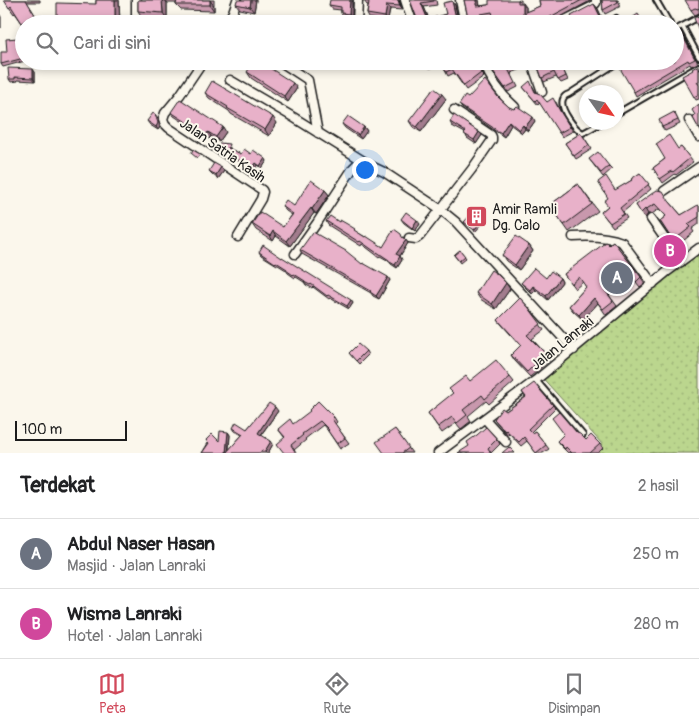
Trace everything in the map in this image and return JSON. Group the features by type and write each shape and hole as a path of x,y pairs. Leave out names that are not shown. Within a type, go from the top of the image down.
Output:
{"street":[{"path":"136,0 136,15"},
{"path":"232,15 237,0"},
{"path":"357,15 358,0"},
{"path":"405,0 411,15"},
{"path":"460,0 463,15"},
{"path":"575,15 593,6 596,0"},
{"name":"Jalan Satria Kasih","path":"197,70 165,113 163,119 166,126 262,190 261,199 238,236"},
{"path":"293,70 308,80 318,133"},
{"path":"487,70 504,96 515,106"},
{"path":"533,70 542,92"},
{"path":"230,80 384,172 440,209 456,222 479,246 574,350"},
{"path":"409,238 418,238 492,140 491,135 454,110"},
{"path":"689,120 699,137"},
{"path":"295,254 353,168 359,162 367,163"},
{"path":"664,191 699,167"},
{"path":"651,219 681,262"},
{"path":"573,237 594,237 622,242 653,284"},
{"name":"Jalan Lanraki","path":"438,453 536,380 699,248"},
{"path":"485,419 506,442"}],"lane":[{"path":"656,0 665,15"},
{"path":"684,26 699,18"},
{"path":"684,29 699,57"},
{"path":"624,109 699,66"},
{"path":"583,85 606,70"},
{"path":"579,88 565,96 562,102 563,107 572,125 580,132 583,133 590,130"},
{"path":"536,380 584,435"}],"shaded area":[{"path":"620,244 652,283 607,316 583,283 575,289 568,280 610,247"}],"green space":[{"path":"699,251 699,453 595,453 603,445 539,374"}],"building":[{"path":"4,0 26,0 35,15 17,15 11,6 9,8"},
{"path":"96,0 115,0 115,15 57,15 57,3 96,4"},
{"path":"138,0 162,0 163,13 138,11"},
{"path":"177,0 210,0 210,5 176,5"},
{"path":"237,0 251,0 250,7 236,4"},
{"path":"330,0 350,0 349,14 341,13 341,7 329,5"},
{"path":"398,0 400,6 387,5 385,15 373,15 367,14 369,2 364,1"},
{"path":"410,0 434,0 421,3 426,15 416,15"},
{"path":"464,0 477,0 477,6 489,5 489,0 518,0 518,3 523,3 523,13 540,6 539,0 582,0 554,15 493,15 492,12 481,15 467,15"},
{"path":"602,0 617,0 618,2 603,10"},
{"path":"685,0 699,0 699,8 691,10"},
{"path":"452,1 455,15 443,15 446,14 443,3"},
{"path":"594,4 600,15 573,15"},
{"path":"699,16 699,31 694,18"},
{"path":"15,38 15,60 1,64 1,52 7,52 6,39"},
{"path":"684,38 695,59 689,62 688,60 684,62"},
{"path":"699,65 699,81 697,82 699,94 694,97 682,76"},
{"path":"8,68 33,70 33,78 15,77 15,79 9,79"},
{"path":"248,70 273,70 293,83 284,96 247,72"},
{"path":"453,70 480,70 481,73 464,86"},
{"path":"508,70 515,83 505,88 493,71"},
{"path":"539,70 563,70 566,76 558,80 554,72 542,78"},
{"path":"621,70 671,70 634,92"},
{"path":"485,80 498,97 509,107 514,109 517,106 533,117 525,127 523,125 519,130 509,121 501,133 459,105 465,96 468,98"},
{"path":"212,81 273,117 265,130 205,93"},
{"path":"530,81 535,92 540,94 547,102 553,98 570,127 559,133 537,99 535,101 523,87"},
{"path":"434,88 442,94 417,127 409,121"},
{"path":"180,99 223,127 216,137 208,132 206,135 171,112"},
{"path":"699,104 699,129 692,116 695,115 692,110"},
{"path":"674,112 678,120 662,127 659,120"},
{"path":"153,113 158,123 156,127 147,121"},
{"path":"454,115 479,132 474,140 464,134 466,132 450,122"},
{"path":"348,116 364,127 358,135 342,124"},
{"path":"581,133 589,145 574,156 565,143"},
{"path":"669,135 678,149 681,147 690,158 673,172 660,179 653,168 665,159 656,144"},
{"path":"220,143 229,144 228,148 241,154 244,149 251,154 253,150 265,158 260,166 256,163 250,172 244,168 246,164 230,156 231,154 227,151 219,150"},
{"path":"193,150 200,154 197,158 191,153"},
{"path":"598,152 609,166 601,173 589,159"},
{"path":"214,163 221,167 216,175 209,171"},
{"path":"640,173 649,184 620,208 624,214 610,223 601,212 608,206 604,201 608,198 598,182 606,176 615,190"},
{"path":"311,180 325,190 286,241 273,231 270,236 252,224 260,212 283,227 293,214 282,206 286,200 294,206"},
{"path":"578,184 592,204 564,225 550,205"},
{"path":"657,190 663,191 681,215 699,206 699,217 688,224 691,227 673,241 660,221 666,216 655,204 641,213 636,205"},
{"name":"Amir Ramli Dg. Calo","path":"475,210 482,220 474,230 464,222"},
{"path":"406,212 417,220 412,228 401,219"},
{"path":"330,216 339,222 340,220 347,224 383,247 394,229 401,234 406,240 396,254 400,256 395,265 326,221"},
{"path":"313,232 346,251 362,264 388,277 376,296 371,291 300,250"},
{"path":"516,236 529,245 515,265 502,255"},
{"path":"613,241 641,277 636,282 627,270 605,290 613,301 603,309 594,298 579,315 569,306 586,287 579,277 571,284 564,274 606,242 609,245"},
{"path":"263,245 351,300 347,306 327,296 311,284 304,282 259,252"},
{"path":"460,250 465,256 459,261 454,255"},
{"path":"534,268 546,278 551,271 560,278 546,296 533,286 530,290 521,283"},
{"path":"491,270 506,283 492,304 476,293"},
{"path":"520,298 541,324 527,335 546,354 527,372 511,355 521,345 498,320"},
{"path":"358,344 366,351 356,361 349,353"},
{"path":"496,360 510,377 485,399 482,395 463,410 467,415 457,423 452,417 438,427 428,413 453,393 449,389 466,376 470,381"},
{"path":"534,383 553,405 528,429 532,433 535,431 546,445 536,453 524,437 519,442 494,419 502,408 506,411 526,397 522,392"},
{"path":"318,401 334,417 332,419 345,438 337,444 329,430 320,421 291,445 296,453 284,453 277,444 285,437 278,429 290,419 293,424 310,411"},
{"path":"269,403 275,407 258,433 271,441 265,451 262,450 260,453 226,453 243,434 233,428 236,422 247,429"},
{"path":"559,412 577,433 586,440 591,435 600,444 590,453 572,453 566,447 565,449 557,441 564,434 552,418"},
{"path":"486,427 497,439 488,448 491,453 458,453 469,446 467,442"},
{"path":"395,429 409,448 402,453 384,453 376,442"},
{"path":"220,431 228,432 226,453 202,453 209,443 206,440 212,434 219,441"},
{"path":"509,447 515,453 502,453"}],"place":[{"name":"Amir Ramli Dg. Calo","path":"476,217"},
{"name":"Wisma Lanraki","path":"670,251"},
{"name":"Abdul Naser Hasan","path":"617,278"}]}
